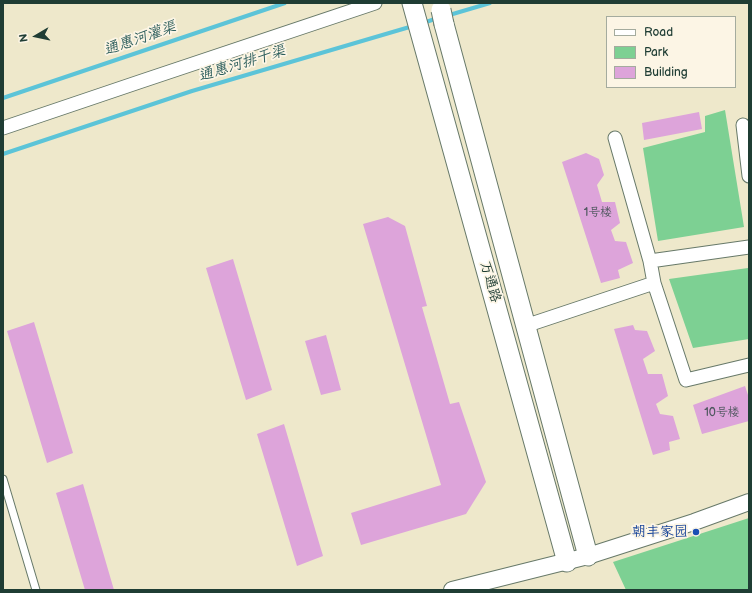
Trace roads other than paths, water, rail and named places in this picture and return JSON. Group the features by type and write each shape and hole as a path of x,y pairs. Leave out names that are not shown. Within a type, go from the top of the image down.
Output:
{"main road":[{"name":"万通路","path":"441,12 588,556"},
{"name":"万通路","path":"416,17 567,562"}],"street":[{"path":"3,128 375,3"},
{"path":"743,125 749,176"},
{"path":"615,138 650,261 654,283 686,380 749,364"},
{"path":"650,261 749,247"},
{"path":"525,326 654,283"},
{"path":"452,590 588,556 694,522 749,502"}],"lane":[{"path":"3,479 36,590"}],"waterway":[{"name":"通惠河灌渠","path":"3,98 285,3"},
{"name":"通惠河排干渠","path":"446,16 490,3"},
{"name":"通惠河排干渠","path":"423,23 438,18"},
{"name":"通惠河排干渠","path":"3,154 192,91 413,26"}],"place":[{"name":"朝丰家园","path":"696,532"}]}
